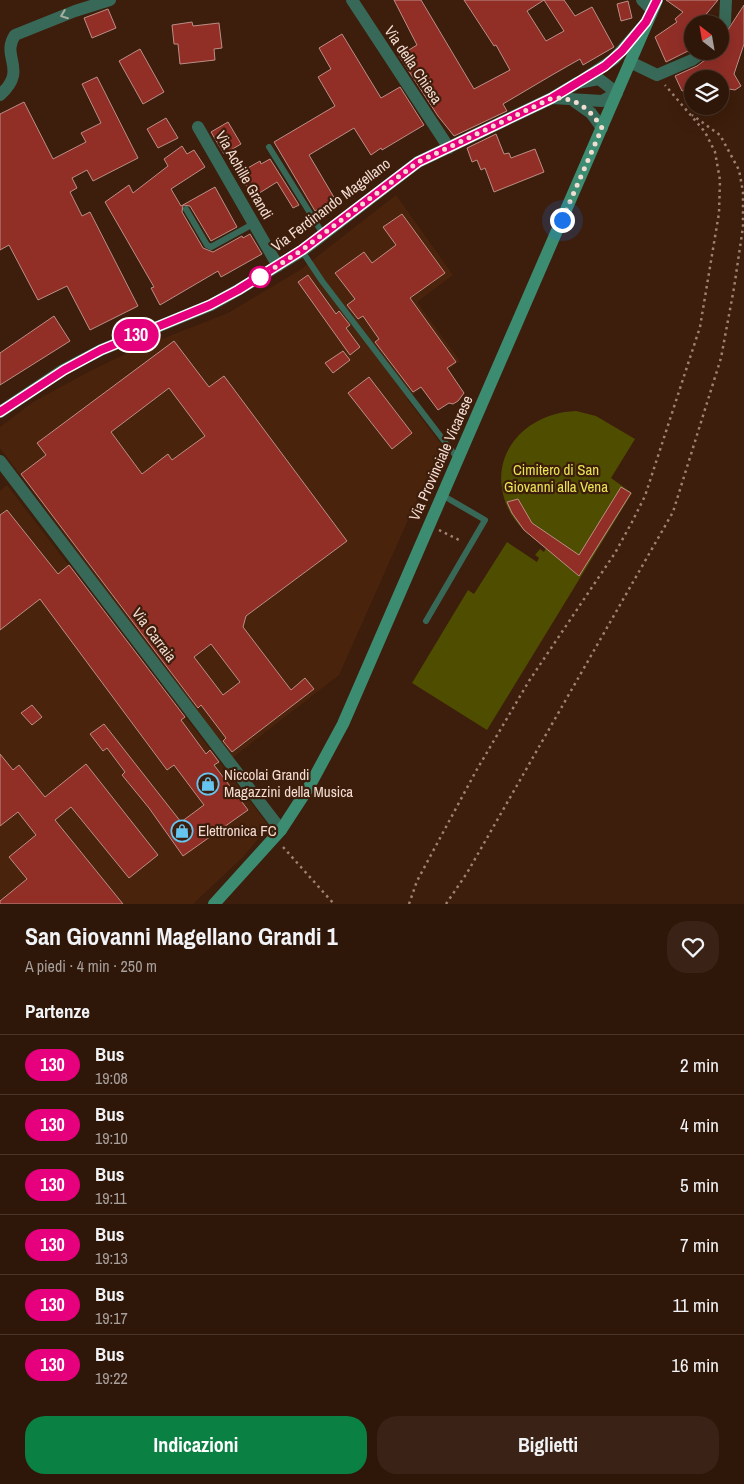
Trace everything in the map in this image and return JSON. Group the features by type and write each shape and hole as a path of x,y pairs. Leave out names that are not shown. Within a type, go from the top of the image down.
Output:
{"main road":[{"name":"Via Provinciale Vicarese","path":"214,904 278,834 309,787 343,724 617,94 651,11"}],"street":[{"path":"0,95 10,86 13,79 8,51 10,41 15,35 75,11 110,0"},
{"name":"Via della Chiesa","path":"352,0 449,148"},
{"path":"577,83 614,59 651,11 642,0"},
{"path":"725,15 726,0"},
{"path":"630,62 657,75 692,60"},
{"path":"552,98 602,102 617,94 600,79 577,83"},
{"name":"Via Ferdinando Magellano","path":"0,412 64,370 101,350 210,305 302,250 404,172 552,98 577,83"},
{"path":"572,100 591,113 602,128"},
{"name":"Via Achille Grandi","path":"198,127 278,266"},
{"name":"Via Carraia","path":"0,461 278,834"}],"lane":[{"path":"269,147 322,234"},
{"path":"186,209 207,245 211,247 253,224"},
{"path":"302,250 322,281 458,459"},
{"path":"426,621 484,520 442,495"}],"path":[{"path":"657,75 684,106"},
{"path":"410,904 417,882 494,739 529,681 615,553 645,496 700,327 719,213 720,180 715,152 705,132 692,115"},
{"path":"446,904 472,865 673,512 715,376 734,288 743,227 739,170 720,135 692,115"},
{"path":"429,525 470,545"},
{"path":"278,834 334,904"}],"shaded area":[{"path":"396,195 453,275 417,302 460,361 407,399 443,447 413,509 339,675 231,759 0,448 0,427 33,402 92,370 134,350 228,313 300,270"},
{"path":"7,485 269,826 243,857 193,904 0,904 0,491"}],"green space":[{"name":"Cimitero di San Giovanni alla Vena","path":"576,411 596,416 635,439 611,478 632,493 487,730 412,683 468,590 474,594 507,542 537,562 539,558 535,555 540,549 544,552 546,548 523,529 511,514 503,495 501,476 504,459 512,444 524,431 539,421 556,414"}],"building":[{"path":"394,0 421,0 474,89 510,70 496,45 494,46 464,0 544,0 564,0 575,16 592,7 614,47 583,65 580,59 503,104 507,111 454,136 438,116 399,56 417,45","holes":["544,0 564,31 546,41 527,11"]},
{"path":"666,0 718,0 706,15 684,15 684,53 666,62 655,37 677,22 675,19 683,12"},
{"path":"628,1 632,18 621,21 617,4"},
{"path":"744,5 744,44 734,74 741,86 735,90 729,89 729,70 688,70 705,60 729,60 729,28"},
{"path":"108,9 116,28 92,38 84,18"},
{"path":"192,22 193,26 219,23 222,48 214,49 215,60 180,64 178,44 174,44 172,25"},
{"path":"342,34 381,98 400,87 424,125 371,155 354,128 309,155 335,199 315,211 274,142 335,106 318,77 331,69 319,48"},
{"path":"140,49 164,92 143,104 119,61"},
{"path":"684,72 684,90 682,91 675,76"},
{"path":"97,77 138,158 93,181 87,170 72,178 77,188 70,192 82,216 90,212 138,306 90,330 67,286 38,300 9,245 0,250 0,114 24,102 53,159 86,142 81,133 101,123 82,84"},
{"path":"166,118 178,138 158,148 147,129"},
{"path":"228,122 241,144 224,154 211,132"},
{"path":"496,134 504,154 509,153 511,158 535,149 544,172 494,192 485,168 481,170 477,160 472,162 467,148"},
{"path":"182,146 187,154 194,150 205,167 171,189 181,206 215,187 237,227 211,241 190,206 183,205 182,212 203,248 213,252 242,236 243,238 250,234 262,254 221,277 218,271 160,305 151,288 154,287 105,202 129,185 133,193 168,166 164,159"},
{"path":"270,159 299,205 293,208 277,182 253,197 239,173 260,161 261,164"},
{"path":"402,214 445,273 410,298 456,362 447,368 464,393 458,401 453,404 449,403 438,410 421,387 413,392 375,342 379,339 363,316 358,319 347,305 355,299 335,273 364,252 372,263 396,245 383,227"},
{"path":"308,275 336,314 339,311 350,325 346,328 360,347 350,355 298,282"},
{"path":"54,316 70,341 0,385 0,353"},
{"path":"174,341 209,387 224,376 347,541 246,616 243,627 291,690 305,678 314,689 232,752 223,741 226,738 201,705 198,708 21,474 46,455 37,443","holes":["169,388 205,436 172,460 168,454 142,474 111,432","211,644 240,682 223,695 194,657"]},
{"path":"343,351 350,360 333,373 325,363"},
{"path":"369,377 412,433 392,449 348,393"},
{"path":"621,487 631,493 579,576 524,530 507,502 518,499 532,523 579,555"},
{"path":"7,510 58,574 69,565 185,717 181,720 206,754 210,750 219,762 214,765 248,810 183,856 149,808 122,775 125,772 107,748 103,751 90,734 104,724 181,822 204,805 174,765 167,770 40,599 0,630 0,515"},
{"path":"32,705 42,717 32,725 21,713"},
{"path":"0,754 13,770 19,765 45,797 86,764 158,855 129,878 71,807 55,820 123,904 0,904 0,901 27,879 9,857 36,835 18,812 0,826"}],"bus line":[{"name":"130","path":"0,412 28,392 101,350 210,305 238,290 288,260 418,162 552,98 605,66 622,51 646,22 657,0"}],"place":[{"name":"Niccolai Grandi Magazzini della Musica","path":"208,784"},
{"name":"Elettronica FC","path":"182,831"}],"route":[{"path":"260,277 302,250 418,162 552,98 563,98 580,104 591,113 602,128 562,220"}]}
